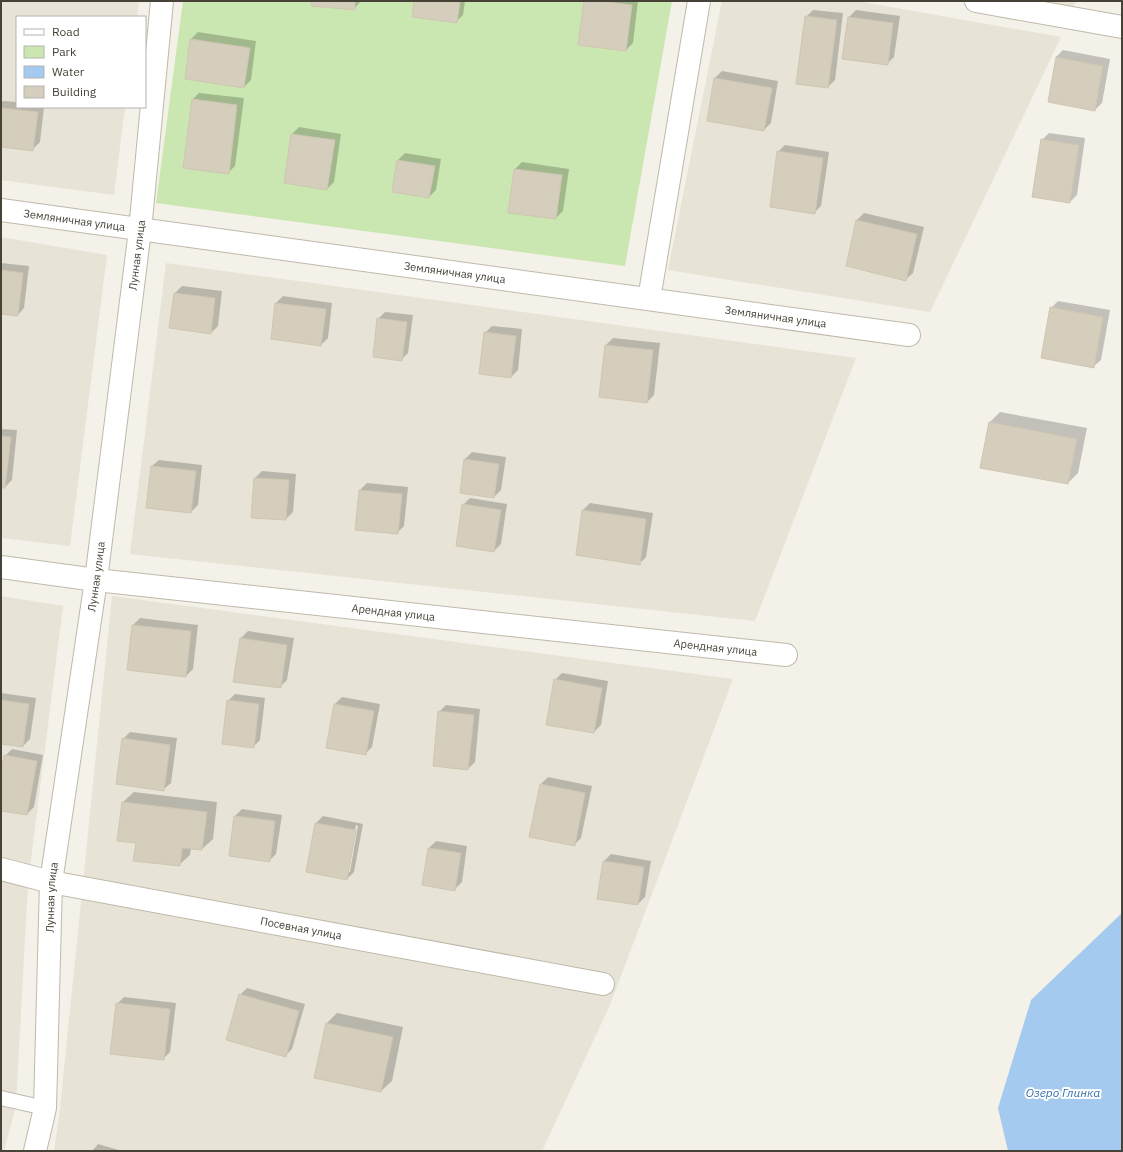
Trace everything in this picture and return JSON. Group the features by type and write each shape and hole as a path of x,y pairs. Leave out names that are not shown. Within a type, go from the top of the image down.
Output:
{"street":[{"name":"Лунная улица","path":"35,1151 45,1108 51,882 96,580 140,230 162,1"},
{"path":"649,299 699,1"},
{"path":"976,1 1122,27"},
{"name":"Земляничная улица","path":"1,210 909,335"},
{"name":"Арендная улица","path":"1,567 96,580 786,655"},
{"name":"Посевная улица","path":"1,869 51,882 603,984"}],"lane":[{"path":"1,1098 45,1108"}],"shaded area":[{"path":"1,1 139,1 137,16 16,16 16,108 125,108 114,195 1,180"},
{"path":"722,1 857,1 1061,37 930,312 668,270"},
{"path":"1035,1 1076,1 1072,9"},
{"path":"1,237 107,255 70,546 1,538"},
{"path":"166,263 856,358 755,621 130,554"},
{"path":"1,596 63,606 28,883 16,1105 4,1151 1,1151"},
{"path":"112,596 733,679 610,1005 542,1151 54,1151 60,1109"}],"green space":[{"path":"183,1 672,1 625,266 156,203"}],"water":[{"name":"Озеро Глинка","path":"1122,913 1122,1151 1008,1151 998,1108 1031,1000"}],"building":[{"path":"311,1 355,1 355,10 311,6"},
{"path":"414,1 460,1 457,23 412,17"},
{"path":"584,1 599,1 632,5 626,51 578,45"},
{"path":"805,16 837,20 828,88 796,84"},
{"path":"848,17 893,23 888,65 842,59"},
{"path":"190,39 250,48 244,88 185,79"},
{"path":"1056,57 1103,66 1095,111 1048,102"},
{"path":"714,78 772,88 764,131 707,121"},
{"path":"192,99 237,105 229,174 183,168"},
{"path":"1,108 38,112 33,151 1,147"},
{"path":"291,134 335,140 327,190 284,183"},
{"path":"1041,139 1079,145 1070,203 1032,197"},
{"path":"777,151 823,158 815,214 770,207"},
{"path":"397,160 435,166 429,198 392,192"},
{"path":"514,169 562,175 556,219 508,213"},
{"path":"856,220 917,234 906,281 846,266"},
{"path":"1,270 23,273 18,316 1,314"},
{"path":"174,293 215,298 211,334 169,328"},
{"path":"275,303 326,309 321,346 271,339"},
{"path":"1050,307 1103,317 1094,368 1041,358"},
{"path":"377,318 407,322 402,361 373,357"},
{"path":"484,332 516,336 511,378 479,374"},
{"path":"605,345 653,350 647,403 599,397"},
{"path":"989,422 1077,439 1068,484 980,468"},
{"path":"1,436 11,437 5,488 1,488"},
{"path":"464,459 499,464 494,498 460,493"},
{"path":"151,466 196,471 191,513 146,508"},
{"path":"254,478 289,480 286,520 251,518"},
{"path":"359,490 402,494 398,534 355,530"},
{"path":"462,504 501,510 494,552 456,546"},
{"path":"582,510 646,519 640,565 576,555"},
{"path":"132,625 191,631 186,677 127,670"},
{"path":"240,638 287,645 281,688 233,682"},
{"path":"554,679 602,688 594,733 546,725"},
{"path":"1,700 29,704 23,747 1,744"},
{"path":"227,700 259,704 254,748 222,744"},
{"path":"334,704 374,711 366,755 326,748"},
{"path":"438,711 474,715 468,770 433,766"},
{"path":"122,738 170,745 164,791 116,784"},
{"path":"4,755 37,761 27,815 1,811 1,773"},
{"path":"540,784 585,793 575,846 529,837"},
{"path":"122,802 207,812 202,850 182,848 180,866 133,861 136,843 117,841"},
{"path":"234,816 275,821 270,862 229,856"},
{"path":"315,823 356,830 347,880 306,872"},
{"path":"428,848 461,853 455,891 422,885"},
{"path":"603,861 644,867 638,905 597,899"},
{"path":"239,994 299,1011 286,1057 226,1040"},
{"path":"116,1003 170,1009 164,1060 110,1054"},
{"path":"326,1023 393,1037 381,1092 314,1078"}]}
